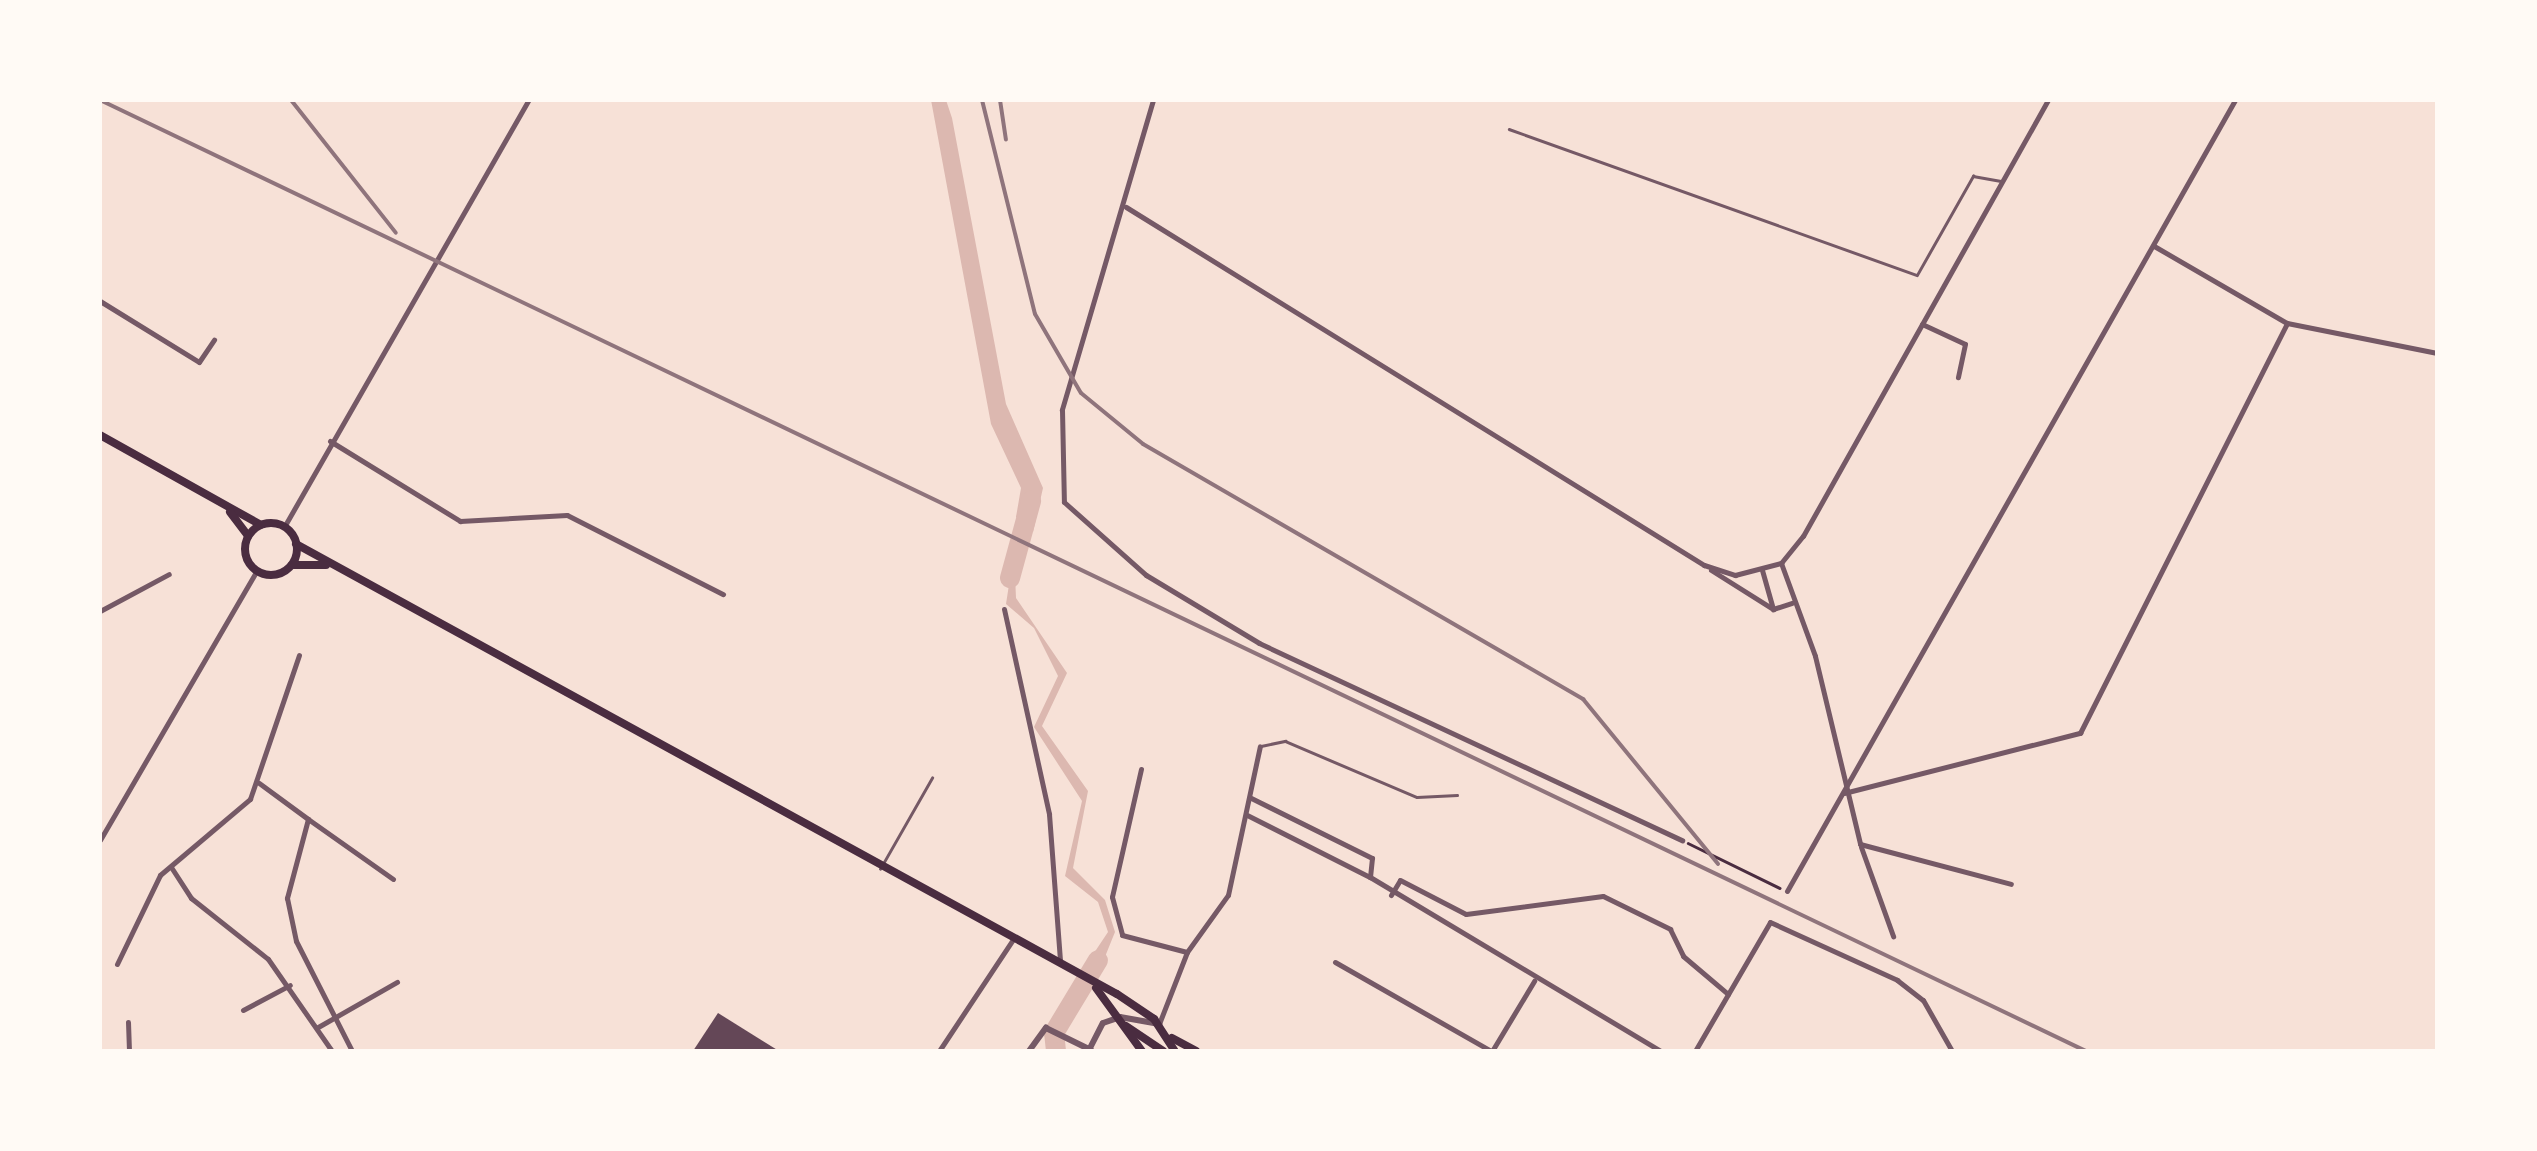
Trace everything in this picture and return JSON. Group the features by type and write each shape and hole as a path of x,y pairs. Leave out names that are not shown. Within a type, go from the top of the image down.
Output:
{"main road":[{"path":"100,436 260,525 284,526 296,544 326,565 1060,965 1159,1024 1172,1038 1196,1051"},
{"path":"227,508 248,536 246,559 256,572 292,565 326,565"},
{"path":"248,536 260,525"},
{"path":"292,565 296,544"},
{"path":"1093,984 1142,1051"},
{"path":"1126,1026 1163,1051"},
{"path":"1172,1038 1175,1051"}],"street":[{"path":"284,526 528,100"},
{"path":"1154,100 1126,208 1062,410 1064,502 1146,575 1259,643 1682,840"},
{"path":"1704,566 1762,570 1781,562 2048,100"},
{"path":"1787,891 2235,100"},
{"path":"1126,208 1773,609 1792,603"},
{"path":"2153,245 2287,323 2437,353"},
{"path":"100,301 199,362 214,340"},
{"path":"1844,793 2080,733 2287,323"},
{"path":"1922,324 1965,344 1958,377"},
{"path":"330,441 460,521 567,515 722,594"},
{"path":"1781,562 1792,603 1814,656 1844,793 1893,936"},
{"path":"1762,570 1773,609"},
{"path":"100,840 256,572"},
{"path":"100,610 169,574"},
{"path":"1004,609 1048,814 1060,965"},
{"path":"117,964 147,891 259,783 299,656"},
{"path":"1029,1051 1046,1028 1090,1050 1103,1024 1120,1017 1159,1024 1187,952 1228,896 1260,746"},
{"path":"1140,769 1112,897 1122,935 1187,952"},
{"path":"259,783 392,879"},
{"path":"1250,798 1372,858 1370,877"},
{"path":"1247,816 1370,877 1392,895 1534,980 1662,1051"},
{"path":"308,820 288,898 296,941 352,1051"},
{"path":"1860,844 2012,884"},
{"path":"171,867 191,898 290,986 332,1051"},
{"path":"1392,895 1400,880 1466,914 1603,896 1670,929 1683,956 1728,994"},
{"path":"1696,1051 1770,922 1897,980 1923,1000 1952,1051"},
{"path":"939,1051 1013,939"},
{"path":"1335,962 1491,1051 1534,980"},
{"path":"318,1028 397,982"},
{"path":"243,1010 290,986"},
{"path":"128,1022 129,1051"}],"lane":[{"path":"1509,129 1917,275 1973,176 2002,182"},
{"path":"1260,746 1284,741 1417,798 1457,796"},
{"path":"880,869 932,778"}],"path":[{"path":"1682,840 1787,891"}],"shaded area":[{"path":"931,100 946,100 952,118 1006,404 1043,488 1033,532 1016,517 1021,488 991,424"},
{"path":"1014,552 1016,598 1067,673 1042,726 1088,791 1073,868 1105,900 1115,932 1096,979 1082,971 1108,932 1098,902 1065,876 1082,801 1034,727 1058,676 1034,628 1006,604"}],"building":[{"path":"718,1013 779,1051 693,1051"}],"waterway":[{"path":"1010,578 1031,501"},
{"path":"1056,1051 1054,1033 1098,960"}],"railway":[{"path":"100,100 2086,1051"},
{"path":"291,100 396,233"},
{"path":"982,100 1035,314 1081,393 1143,444 1583,699 1718,864"},
{"path":"1000,100 1006,140"}]}
